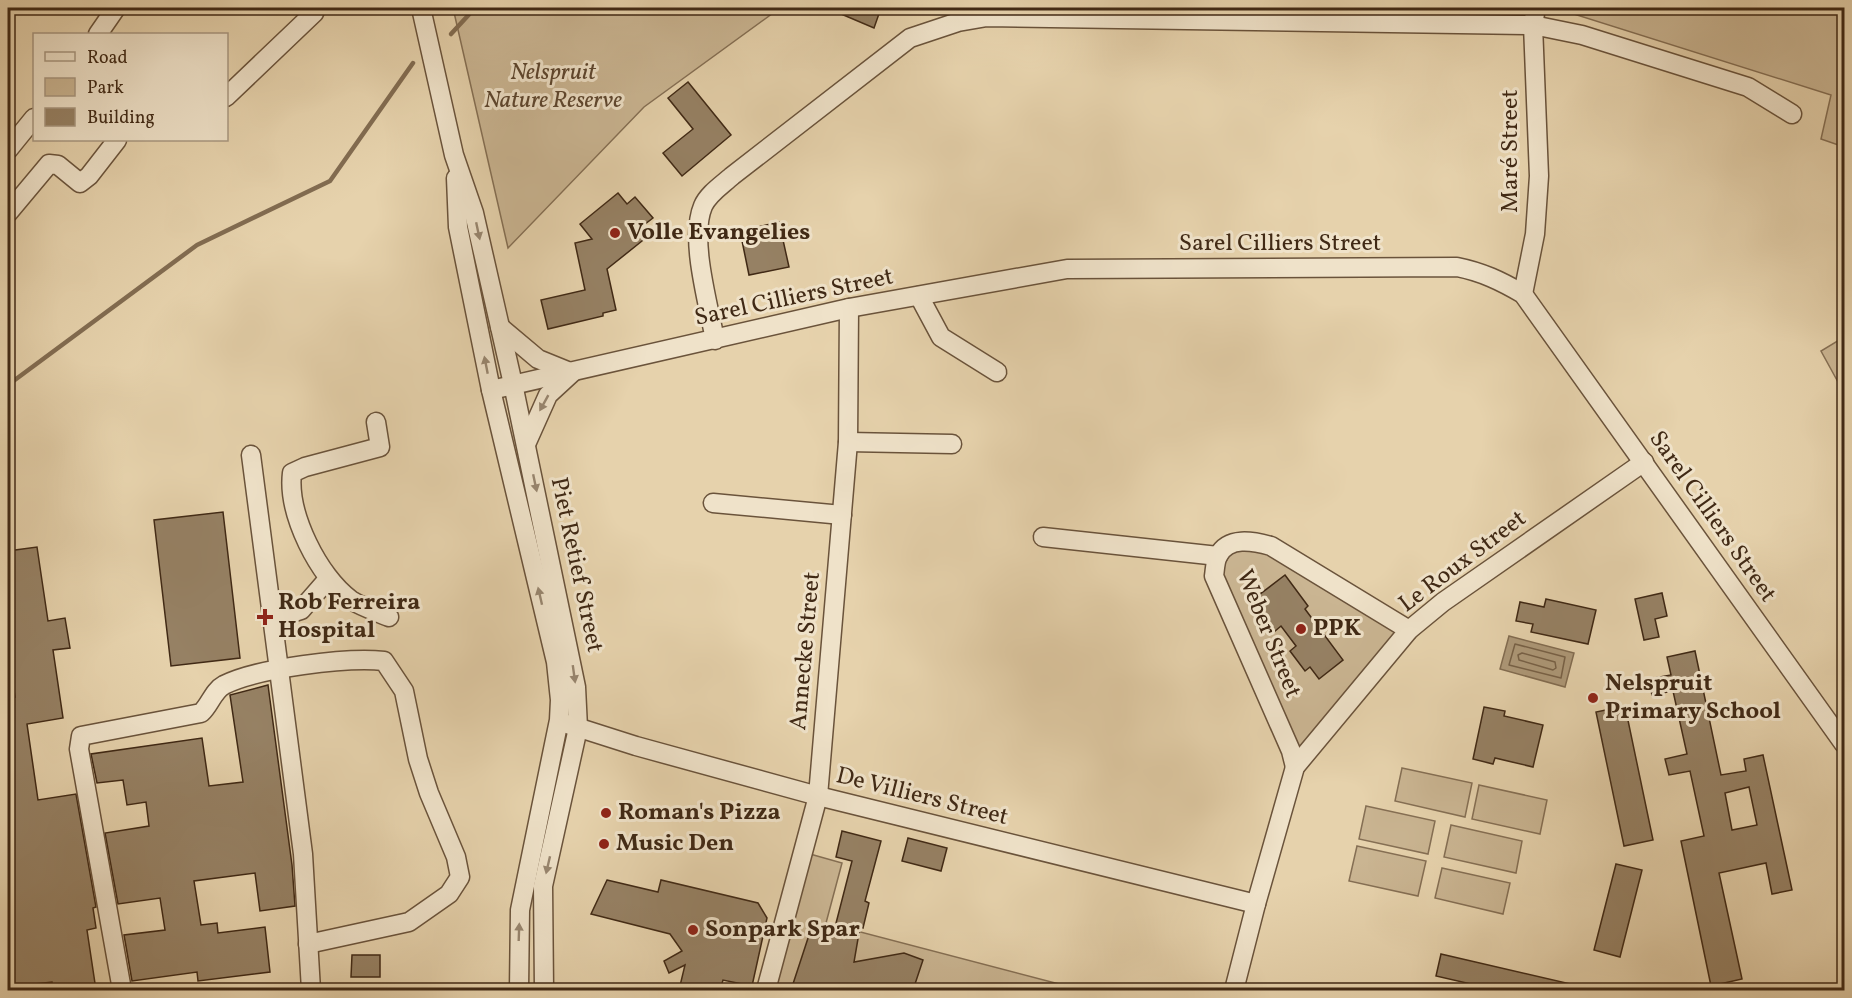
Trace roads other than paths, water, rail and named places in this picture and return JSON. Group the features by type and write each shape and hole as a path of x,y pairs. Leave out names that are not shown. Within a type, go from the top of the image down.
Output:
{"street":[{"path":"99,33 117,8"},
{"path":"228,95 314,13 316,8"},
{"name":"Piet Retief Street","path":"421,8 454,155 474,213 570,650 578,728 543,886 547,987"},
{"path":"715,340 699,241 702,207 709,197 732,176 910,39 958,22 987,17 1535,16 1582,35 1748,87 1792,114"},
{"name":"Maré Street","path":"1524,294 1534,234 1539,176 1535,16"},
{"path":"8,150 33,119"},
{"path":"8,213 49,164 58,165 80,183 89,176 116,141"},
{"name":"Piet Retief Street","path":"454,155 458,227 491,390 556,662 560,700 559,720 520,910 519,990"},
{"name":"Sarel Cilliers Street","path":"491,390 849,308 1067,269 1433,267 1473,270 1494,277 1524,294 1845,744"},
{"path":"919,296 940,337 997,372"},
{"name":"Annecke Street","path":"766,990 818,796 848,442 849,308"},
{"path":"500,327 538,358 572,371 548,395 532,425 526,445"},
{"path":"376,422 380,447 304,467 292,473 298,519 328,579 352,601 390,617"},
{"path":"848,442 952,444"},
{"path":"251,455 303,854 311,990"},
{"name":"Le Roux Street","path":"1234,990 1295,767 1409,630 1443,602 1644,462"},
{"path":"713,503 842,515"},
{"path":"1043,537 1218,556"},
{"name":"Weber Street","path":"1295,767 1291,751 1214,576 1218,556 1231,544 1248,539 1271,546 1409,630"},
{"path":"273,619 301,610 328,579"},
{"path":"122,990 79,749 81,736 201,713 216,691 225,685 280,669 364,658 384,661 404,691 418,759 429,793 456,857 460,877 449,894 409,922 308,945"},
{"name":"De Villiers Street","path":"559,720 578,728 818,796 1256,903"}],"water":[{"path":"1509,636 1574,653 1565,687 1500,669"}],"waterway":[{"path":"451,34 475,8"},
{"path":"8,385 197,245 330,181 413,63"}],"place":[{"name":"Volle Evangelies","path":"615,233"},
{"name":"Rob Ferreira Hospital","path":"265,617"},
{"name":"PPK","path":"1301,629"},
{"name":"Nelspruit Primary School","path":"1593,698"},
{"name":"Roman's Pizza","path":"606,813"},
{"name":"Music Den","path":"604,844"},
{"name":"Sonpark Spar","path":"693,930"}],"park label":[{"name":"Nelspruit Nature Reserve","path":"553,87"}]}
